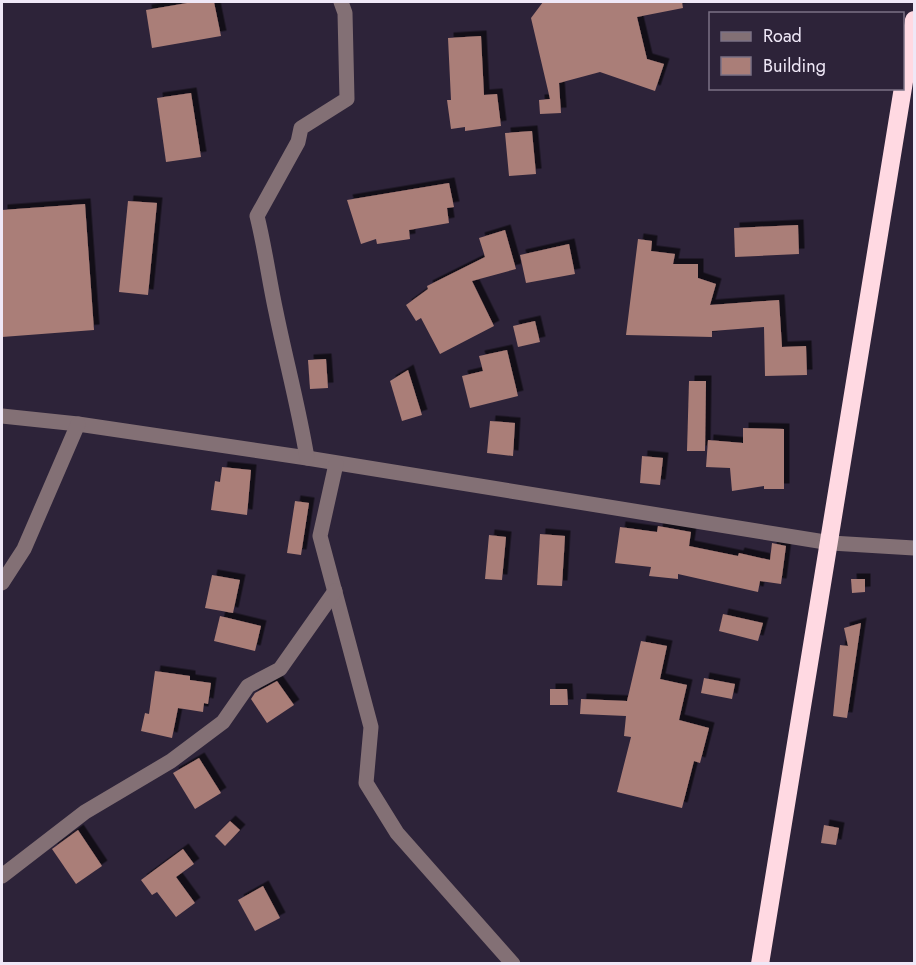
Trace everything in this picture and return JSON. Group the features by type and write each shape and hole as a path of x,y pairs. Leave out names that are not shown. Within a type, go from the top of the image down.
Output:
{"highway":[{"path":"904,88 915,20"},
{"path":"760,963 831,543 904,90"}],"street":[{"path":"307,458 297,400 257,216 298,142 301,128 347,99 345,13 341,2"},
{"path":"2,416 78,424 307,458 831,543 915,548"},
{"path":"2,583 24,549 78,424"},
{"path":"336,464 320,536 343,630 371,728 366,783 397,833 513,963"},
{"path":"2,876 85,812 171,761 222,722 248,686 280,669 335,591"}],"building":[{"path":"193,2 214,2 221,36 152,48 146,10"},
{"path":"543,2 682,2 683,8 637,17 647,59 664,64 655,91 600,72 559,83 561,113 540,114 539,100 550,99 531,18"},
{"path":"481,36 484,95 497,94 501,126 465,131 465,127 451,129 447,100 451,100 448,38"},
{"path":"191,93 201,157 166,162 157,98"},
{"path":"532,131 536,174 509,176 505,133"},
{"path":"449,183 454,207 447,208 449,223 409,230 410,239 377,244 376,239 361,244 347,200"},
{"path":"128,201 157,203 148,295 119,292"},
{"path":"85,204 94,330 2,337 2,210"},
{"path":"798,225 799,254 735,257 734,228"},
{"path":"505,230 516,269 472,281 494,326 440,354 421,318 416,321 406,305 428,289 427,286 485,257 479,238"},
{"path":"638,239 652,241 651,251 675,254 673,264 698,264 698,278 716,284 710,305 779,300 782,347 806,346 807,375 765,376 764,327 712,331 712,337 626,335"},
{"path":"569,244 575,274 526,283 520,255"},
{"path":"535,321 540,342 518,347 513,326"},
{"path":"507,350 518,396 470,408 462,376 483,371 479,356"},
{"path":"326,359 328,388 310,389 308,360"},
{"path":"408,370 422,415 402,421 390,381"},
{"path":"689,381 706,381 705,451 687,451"},
{"path":"490,421 515,423 513,456 487,453"},
{"path":"743,428 784,429 784,489 764,489 764,486 732,491 730,468 706,467 708,440 743,443"},
{"path":"642,456 663,458 660,485 640,483"},
{"path":"222,467 251,470 247,515 211,510 215,481 220,482"},
{"path":"295,501 309,503 301,555 287,553"},
{"path":"658,526 691,532 689,546 738,556 739,553 770,560 772,543 786,546 781,584 760,581 758,592 678,574 678,579 649,576 651,567 615,563 620,527 657,532"},
{"path":"540,534 565,536 562,586 537,585"},
{"path":"489,535 506,537 502,580 485,579"},
{"path":"212,575 240,580 233,613 205,608"},
{"path":"851,579 865,579 865,592 852,593"},
{"path":"723,614 763,623 758,641 719,631"},
{"path":"220,616 261,626 255,651 214,641"},
{"path":"861,623 847,718 833,716 840,645 848,646 844,628"},
{"path":"641,641 667,646 660,679 687,685 679,720 709,728 700,763 694,761 682,808 617,792 631,737 624,736 626,716 580,714 581,699 627,701"},
{"path":"155,671 190,676 190,680 211,683 208,704 204,703 203,712 178,708 172,738 141,731 145,713 149,714"},
{"path":"704,678 735,684 732,699 701,693"},
{"path":"277,681 294,705 267,723 251,699 255,693"},
{"path":"550,689 567,689 568,705 550,705"},
{"path":"199,758 221,793 195,809 173,773"},
{"path":"230,821 240,830 225,846 215,836"},
{"path":"824,825 839,828 836,845 821,843"},
{"path":"78,830 102,866 76,884 52,849"},
{"path":"183,849 194,864 176,877 195,903 176,917 157,892 152,895 141,880"},
{"path":"263,886 280,918 255,931 238,900"}]}
